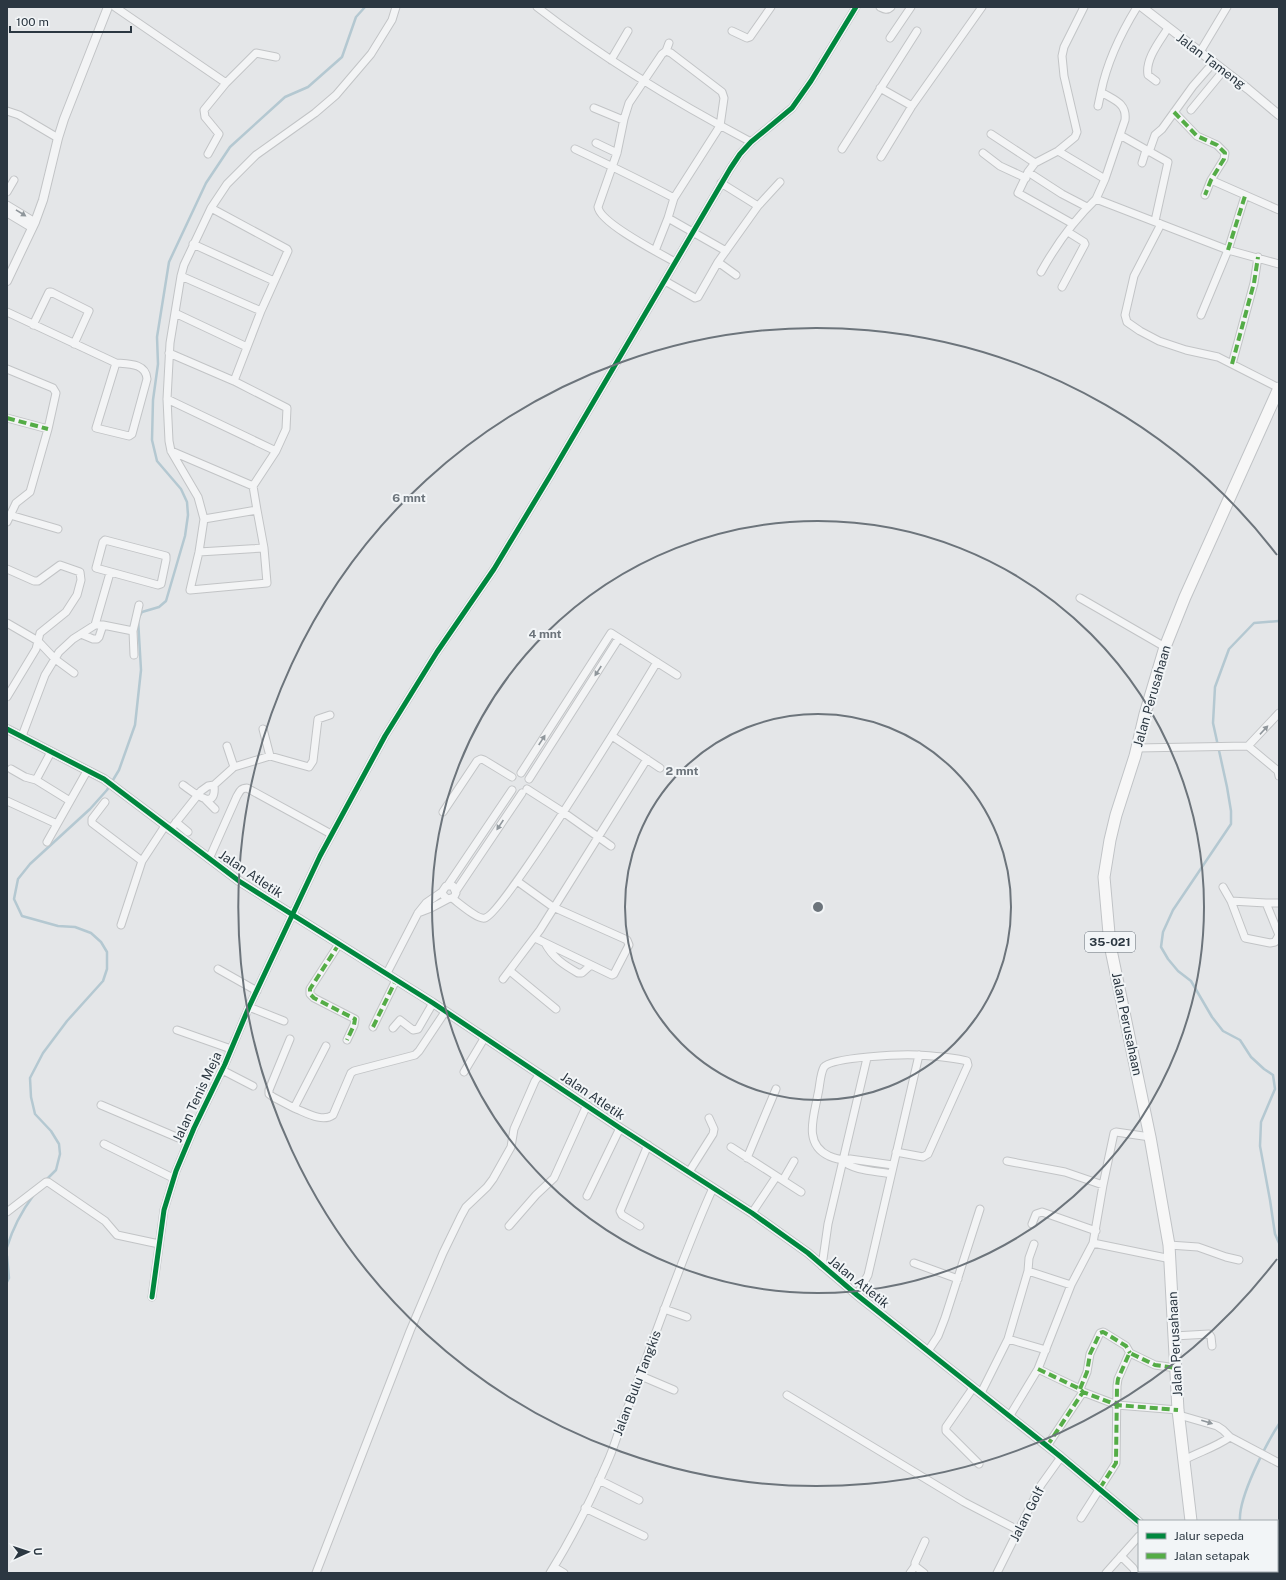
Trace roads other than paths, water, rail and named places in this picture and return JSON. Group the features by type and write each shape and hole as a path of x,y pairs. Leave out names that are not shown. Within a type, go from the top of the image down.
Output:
{"main road":[{"name":"Jalan Perusahaan","path":"1191,1520 1179,1412 1169,1245 1150,1137 1110,945 1104,877 1111,834 1165,647 1185,597 1279,388"}],"street":[{"path":"7,281 34,225 43,200 58,138 73,93 90,55 108,7"},
{"path":"115,7 226,83"},
{"path":"169,353 234,381 287,408 286,428 276,451 253,486 264,548 267,583 191,590 189,588 199,552 204,519 198,497 171,451 169,441 167,399 169,353 181,276 193,244 211,208 227,184 256,155 315,113 344,86 371,54 392,20 396,7"},
{"path":"538,7 611,60 720,126 751,142"},
{"path":"732,31 747,38 750,37 771,7"},
{"name":"Jalan Tenis Meja","path":"152,1297 158,1244 164,1210 173,1178 257,991 331,834 385,736 438,652 494,568 665,281 721,183 740,154 751,142 789,111 811,81 856,7"},
{"path":"880,7 888,10 891,7"},
{"path":"890,38 910,7"},
{"path":"880,157 912,106 982,7"},
{"path":"1073,224 1018,193 1035,163 1058,151 1075,137 1077,132 1064,76 1062,56 1066,40 1084,7"},
{"path":"1098,106 1103,79 1111,58 1125,26 1137,7"},
{"name":"Jalan Tameng","path":"1142,7 1248,89 1279,116"},
{"path":"1200,52 1227,7"},
{"path":"1156,81 1148,75 1147,68 1168,28"},
{"path":"842,148 917,31"},
{"path":"611,60 628,32"},
{"path":"669,43 666,51 662,54 629,104 617,153 598,207 600,214 614,226 675,262"},
{"path":"655,251 674,198 720,126 724,98 722,92 671,53 666,51"},
{"path":"208,154 218,134 205,117 204,110 226,83 256,53 276,57"},
{"path":"1142,163 1155,135 1162,129 1193,86 1214,62"},
{"path":"1191,110 1224,70"},
{"path":"880,88 912,106"},
{"path":"1041,272 1058,244 1073,224 1087,207 1096,199 1105,180 1125,120 1125,109 1118,102 1101,92"},
{"path":"594,108 624,120"},
{"path":"7,111 58,138"},
{"path":"1174,112 1197,136 1224,151 1224,159 1211,180 1205,195"},
{"path":"991,134 1035,163"},
{"path":"1120,135 1168,162 1158,223 1134,276 1125,314 1127,322 1159,341 1186,350 1218,357 1279,388"},
{"path":"596,143 617,153"},
{"path":"575,149 613,166 635,179 674,198"},
{"path":"1058,151 1105,180"},
{"path":"983,153 1000,166 1027,175 1087,207"},
{"path":"7,192 14,180"},
{"path":"1211,180 1279,210"},
{"path":"665,281 697,298 718,262 758,206 780,182"},
{"path":"721,183 758,206"},
{"path":"1201,315 1228,250 1245,196"},
{"path":"1096,199 1228,250 1279,264"},
{"path":"7,205 34,225"},
{"path":"211,208 287,249 288,253 274,281 234,381"},
{"path":"7,213 34,225"},
{"path":"668,218 726,251"},
{"path":"1062,287 1085,244 1068,232"},
{"path":"193,244 274,281"},
{"path":"1232,364 1254,283 1258,258"},
{"path":"718,262 736,275"},
{"path":"181,276 262,311"},
{"path":"33,325 49,292 51,292 88,310 74,344"},
{"path":"175,313 248,347"},
{"path":"7,314 115,364"},
{"path":"7,314 115,364 138,366 143,368 146,374 146,379 132,434 129,436 96,428 115,364"},
{"path":"7,368 55,390 56,393 48,429 30,492 16,503 8,519 58,529"},
{"path":"167,399 276,451"},
{"path":"7,418 48,429"},
{"path":"171,451 253,486"},
{"path":"204,519 257,510"},
{"path":"105,540 166,557 161,585 110,573 96,567 105,540"},
{"path":"199,552 264,548"},
{"path":"7,569 34,581 38,581 59,565 78,571 80,574 77,595 66,612 41,631 36,649 7,697"},
{"path":"81,634 93,639 97,639 99,637 99,625 110,573"},
{"path":"1080,598 1165,647"},
{"path":"134,655 133,631 139,605"},
{"path":"7,623 38,641 55,658 74,673"},
{"path":"22,736 45,675 59,652 73,639 99,625 133,631"},
{"path":"521,773 611,633 677,675"},
{"path":"418,913 455,895 456,891 529,786 529,779 620,638"},
{"path":"442,892 444,896 450,898 479,918 487,918 492,914 517,881 563,812 658,662"},
{"path":"565,705 573,710"},
{"path":"1248,746 1279,713"},
{"path":"121,925 142,860 167,828 176,822 197,796 205,788 214,785 234,767 270,756 286,762 309,767 313,762 318,719 330,714"},
{"name":"Jalan Atletik","path":"7,729 104,779 230,875 486,1037 620,1128 752,1213 808,1253 857,1295 1100,1488 1138,1521"},
{"path":"263,729 270,756"},
{"path":"612,736 660,768"},
{"path":"227,746 234,767"},
{"path":"1137,748 1248,746 1279,773"},
{"path":"36,780 51,752"},
{"path":"443,812 477,761 480,759 512,777"},
{"path":"503,979 535,938 647,759"},
{"path":"11,769 25,777 36,780 70,801"},
{"path":"47,842 87,771"},
{"path":"512,790 510,784 512,777 517,773 524,774 529,779"},
{"path":"183,784 197,796 206,800 215,809"},
{"path":"206,800 210,799 213,795 214,785"},
{"path":"209,859 237,796 240,790 244,788 247,788 331,834"},
{"path":"512,790 515,792 525,791 563,812 611,846"},
{"path":"387,973 418,913 431,898 442,892 448,885 512,790"},
{"path":"7,801 57,824"},
{"path":"105,802 92,819 92,823 142,860"},
{"path":"176,822 188,832"},
{"path":"517,881 553,907 629,942 629,946 614,975 610,975 535,938"},
{"path":"448,885 453,886 456,891"},
{"path":"1223,886 1231,901 1245,938 1270,943 1275,942 1279,935 1266,903"},
{"path":"1231,901 1279,903"},
{"path":"545,943 550,953 578,973 582,973 590,965"},
{"path":"339,944 311,988 310,994 314,998 354,1019 354,1025 347,1040"},
{"path":"218,969 257,991"},
{"path":"510,971 556,1009"},
{"path":"373,1027 396,980"},
{"path":"393,1028 400,1020 413,1030 418,1029 433,1003"},
{"path":"250,1007 284,1021"},
{"path":"290,1038 269,1090 269,1094 294,1108 323,1119 329,1118 333,1115 351,1073 415,1055 445,1012"},
{"path":"178,1030 231,1049"},
{"path":"464,1072 486,1037"},
{"path":"294,1108 326,1046"},
{"path":"857,1295 868,1275 919,1055"},
{"path":"893,1165 850,1159 838,1160 823,1152 815,1144 812,1136 812,1124 822,1070 828,1063 867,1058 919,1055 966,1061 968,1064 934,1144 927,1155 922,1157 896,1152"},
{"path":"822,1266 828,1224 867,1058"},
{"path":"222,1070 253,1086"},
{"path":"316,1573 410,1331 443,1253 466,1207 487,1187 493,1179 511,1147 514,1129 535,1081 540,1074"},
{"path":"747,1158 776,1089"},
{"path":"101,1105 188,1142"},
{"path":"509,1226 536,1195 554,1178 587,1106"},
{"path":"689,1172 713,1134 714,1128 709,1118"},
{"path":"587,1196 620,1128"},
{"path":"1009,1417 1038,1369 1072,1285 1093,1242 1114,1132 1150,1137"},
{"path":"104,1144 173,1178"},
{"path":"640,1226 622,1215 620,1211 648,1145"},
{"path":"731,1147 801,1192"},
{"path":"844,1160 847,1165 857,1168 891,1174"},
{"path":"752,1213 794,1161"},
{"path":"1007,1161 1065,1172 1103,1185"},
{"path":"7,1212 46,1182 50,1183 105,1221 117,1234 158,1244"},
{"name":"Jalan Bulu Tangkis","path":"552,1570 608,1462 641,1376 664,1309 698,1221 713,1188"},
{"path":"928,1351 940,1330 980,1209"},
{"path":"1032,1224 1036,1214 1042,1212 1096,1231"},
{"path":"1093,1242 1170,1259"},
{"path":"981,1393 1008,1339 1028,1271 1028,1260 1034,1244"},
{"path":"1169,1245 1198,1247 1239,1260"},
{"path":"914,1263 958,1279"},
{"path":"1028,1271 1072,1285"},
{"path":"664,1309 687,1317"},
{"path":"1047,1446 1082,1390 1090,1354 1100,1333 1105,1333 1126,1346 1130,1353 1155,1365 1176,1368"},
{"path":"1174,1336 1209,1334 1211,1337 1212,1346"},
{"path":"1008,1339 1046,1350"},
{"path":"1081,1518 1116,1463 1117,1383 1130,1353"},
{"path":"1038,1369 1117,1405 1179,1412 1210,1423 1223,1430 1230,1437 1272,1458 1279,1463 1279,1469"},
{"path":"641,1376 674,1390"},
{"path":"973,1388 946,1427 946,1431 978,1464"},
{"path":"787,1395 964,1502 1018,1530"},
{"path":"1184,1460 1198,1452 1217,1445 1230,1437"},
{"name":"Jalan Golf","path":"997,1573 1041,1485 1060,1457"},
{"path":"599,1480 639,1500"},
{"path":"585,1508 644,1536"},
{"path":"1106,1573 1138,1537"},
{"path":"910,1573 915,1566 925,1541"},
{"path":"1121,1556 1136,1573"},
{"path":"915,1566 924,1573"},
{"path":"552,1570 564,1573"}],"waterway":[{"path":"45,1181 56,1170 60,1154 59,1144 51,1131 35,1114 31,1097 30,1078 43,1053 67,1021 103,981 107,969 107,952 101,942 91,933 75,927 58,926 22,916 14,899 18,879 30,864 90,809 107,790 119,770 135,725 141,670 138,619 142,612 159,607 166,601 185,536 188,515 187,502 181,489 157,461 152,440 153,400 158,364 157,337 169,262 206,183 230,147 285,97 308,87 342,57 356,17 365,7"},
{"path":"1279,621 1254,623 1229,649 1215,687 1213,723 1227,787 1231,811 1231,824 1173,910 1163,932 1161,947 1168,959 1178,971 1191,981 1212,1017 1223,1031 1240,1040 1251,1057 1273,1075 1275,1089 1261,1122 1260,1146 1275,1234 1279,1243"},
{"path":"7,1247 18,1220 33,1196"},
{"path":"7,1256 9,1278 7,1282"},
{"path":"1240,1520 1243,1499 1248,1485 1260,1457 1279,1424"}]}
